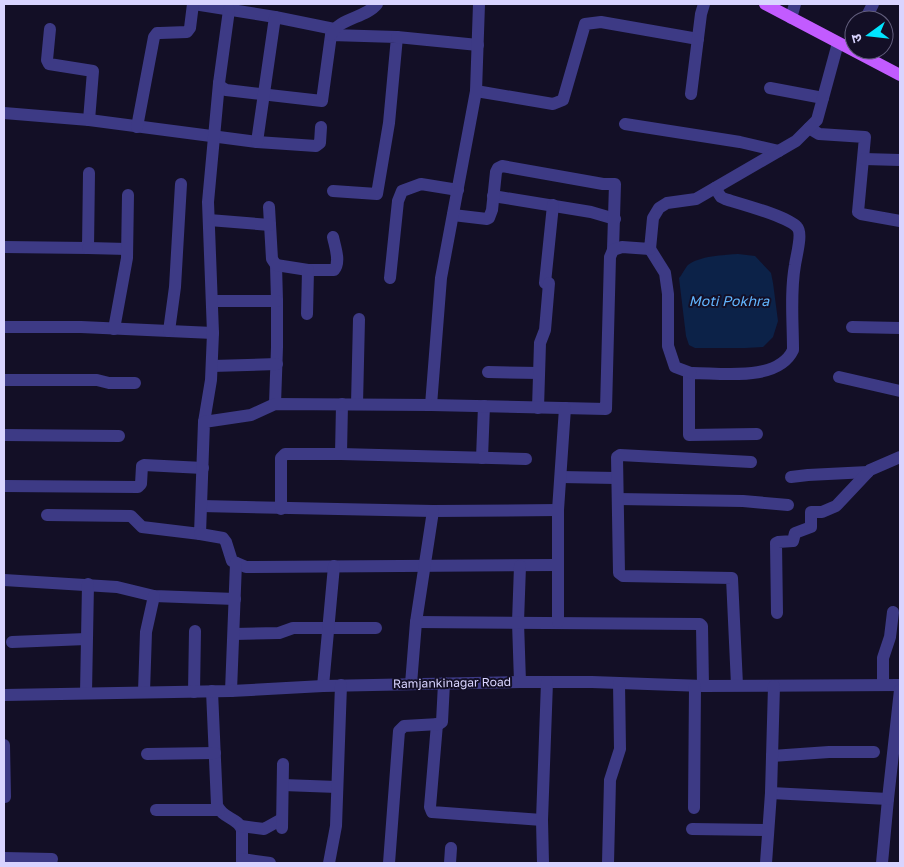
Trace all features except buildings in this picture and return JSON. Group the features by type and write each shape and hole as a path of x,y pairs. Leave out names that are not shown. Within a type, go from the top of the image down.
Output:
{"main road":[{"path":"765,4 838,43 844,44"},
{"path":"875,60 900,76"}],"street":[{"path":"137,127 154,37 160,32 187,32 190,28 194,4 274,17 333,32 478,45"},
{"path":"333,32 378,4"},
{"path":"431,404 441,278 476,91 479,4"},
{"path":"691,94 704,4"},
{"path":"791,18 795,4"},
{"path":"200,534 204,422 211,380 213,333 208,202 213,136 229,10"},
{"path":"257,142 274,17"},
{"path":"476,91 553,104 564,100 585,24 593,22 698,39"},
{"path":"50,29 47,60 49,64 93,71 89,120"},
{"path":"219,83 226,90 322,101 333,32"},
{"path":"377,194 389,123 397,37"},
{"path":"715,188 721,197 776,216 797,226 799,231 794,272 793,350 787,360 757,373 690,373 675,367 668,346 668,294 665,274 650,248 653,218 659,208 667,203 696,199 796,141 818,120 838,43"},
{"path":"770,88 823,98"},
{"path":"4,113 89,120 257,142 316,146 320,143 320,127"},
{"path":"625,124 740,142 779,151"},
{"path":"809,128 819,134 864,136 866,138 859,214 900,222"},
{"path":"864,159 900,160"},
{"path":"204,422 251,415 274,404 431,404 606,409 610,256 613,250 615,184 603,184 502,166 496,172 492,210 488,219 453,215"},
{"path":"88,248 89,173"},
{"path":"169,331 175,287 181,184"},
{"path":"390,278 398,201 402,191 421,184 458,190"},
{"path":"332,191 377,194 398,201"},
{"path":"114,329 127,258 128,195"},
{"path":"493,196 591,212 615,219"},
{"path":"538,408 540,343 545,330 553,205"},
{"path":"269,207 272,259 276,265 277,301 274,404"},
{"path":"209,220 270,225"},
{"path":"276,265 308,270 334,270 337,268 338,262 333,237"},
{"path":"4,247 127,249"},
{"path":"613,250 622,247 650,248"},
{"path":"307,314 308,270"},
{"path":"212,302 277,301"},
{"path":"357,404 359,319"},
{"path":"4,327 213,333"},
{"path":"852,327 900,328"},
{"path":"212,366 276,364"},
{"path":"488,372 539,374"},
{"path":"690,373 689,435 757,434"},
{"path":"838,377 900,391"},
{"path":"4,380 97,380 109,383 135,383"},
{"path":"341,454 342,404"},
{"path":"482,458 484,406"},
{"path":"558,622 558,510 565,408"},
{"path":"4,435 118,436"},
{"path":"281,509 282,455 341,454 526,460"},
{"path":"737,686 732,578 620,576 618,574 617,457 620,455 751,462"},
{"path":"777,613 776,543 792,541 795,533 810,528 812,512 822,512 836,506 870,470 900,457"},
{"path":"4,486 138,486 141,484 142,466 144,465 202,468"},
{"path":"791,477 868,472"},
{"path":"561,477 616,478"},
{"path":"618,499 744,501 788,505"},
{"path":"201,506 433,512 558,510"},
{"path":"411,684 416,622 433,512"},
{"path":"47,515 131,516 145,528 223,538 232,562 246,567 557,565"},
{"path":"232,691 236,563"},
{"path":"324,686 334,566"},
{"path":"520,566 518,622 520,682"},
{"path":"4,580 118,587 154,596 235,599"},
{"path":"86,693 88,584"},
{"path":"144,692 146,632 154,596"},
{"path":"883,685 883,658 890,637 893,612"},
{"path":"416,622 702,625 694,808"},
{"path":"234,634 279,633 293,628 376,628"},
{"path":"194,692 195,631"},
{"path":"12,642 86,640"},
{"name":"Ramjankinagar Road","path":"4,695 194,692 341,685 520,682 699,686 900,684"},
{"path":"544,863 542,820 547,682"},
{"path":"389,863 399,731 404,726 442,722 444,683"},
{"path":"608,863 610,775 620,749 619,683"},
{"path":"329,863 336,826 341,685"},
{"path":"766,863 774,686"},
{"path":"882,863 900,690"},
{"path":"212,691 219,810"},
{"path":"437,724 430,806 432,812 542,820"},
{"path":"4,745 5,797"},
{"path":"772,756 829,752 874,752"},
{"path":"147,754 215,753"},
{"path":"241,826 264,828 282,823 283,764"},
{"path":"283,785 337,787"},
{"path":"770,793 888,799"},
{"path":"156,810 219,810 236,820 241,826 242,861 270,863"},
{"path":"692,829 768,830"},
{"path":"450,863 451,848"},
{"path":"4,858 52,859"}],"water":[{"name":"Moti Pokhra","path":"738,254 755,256 771,273 778,321 773,337 763,347 695,348 689,345 686,336 679,278 688,265 693,262 712,256"}]}
